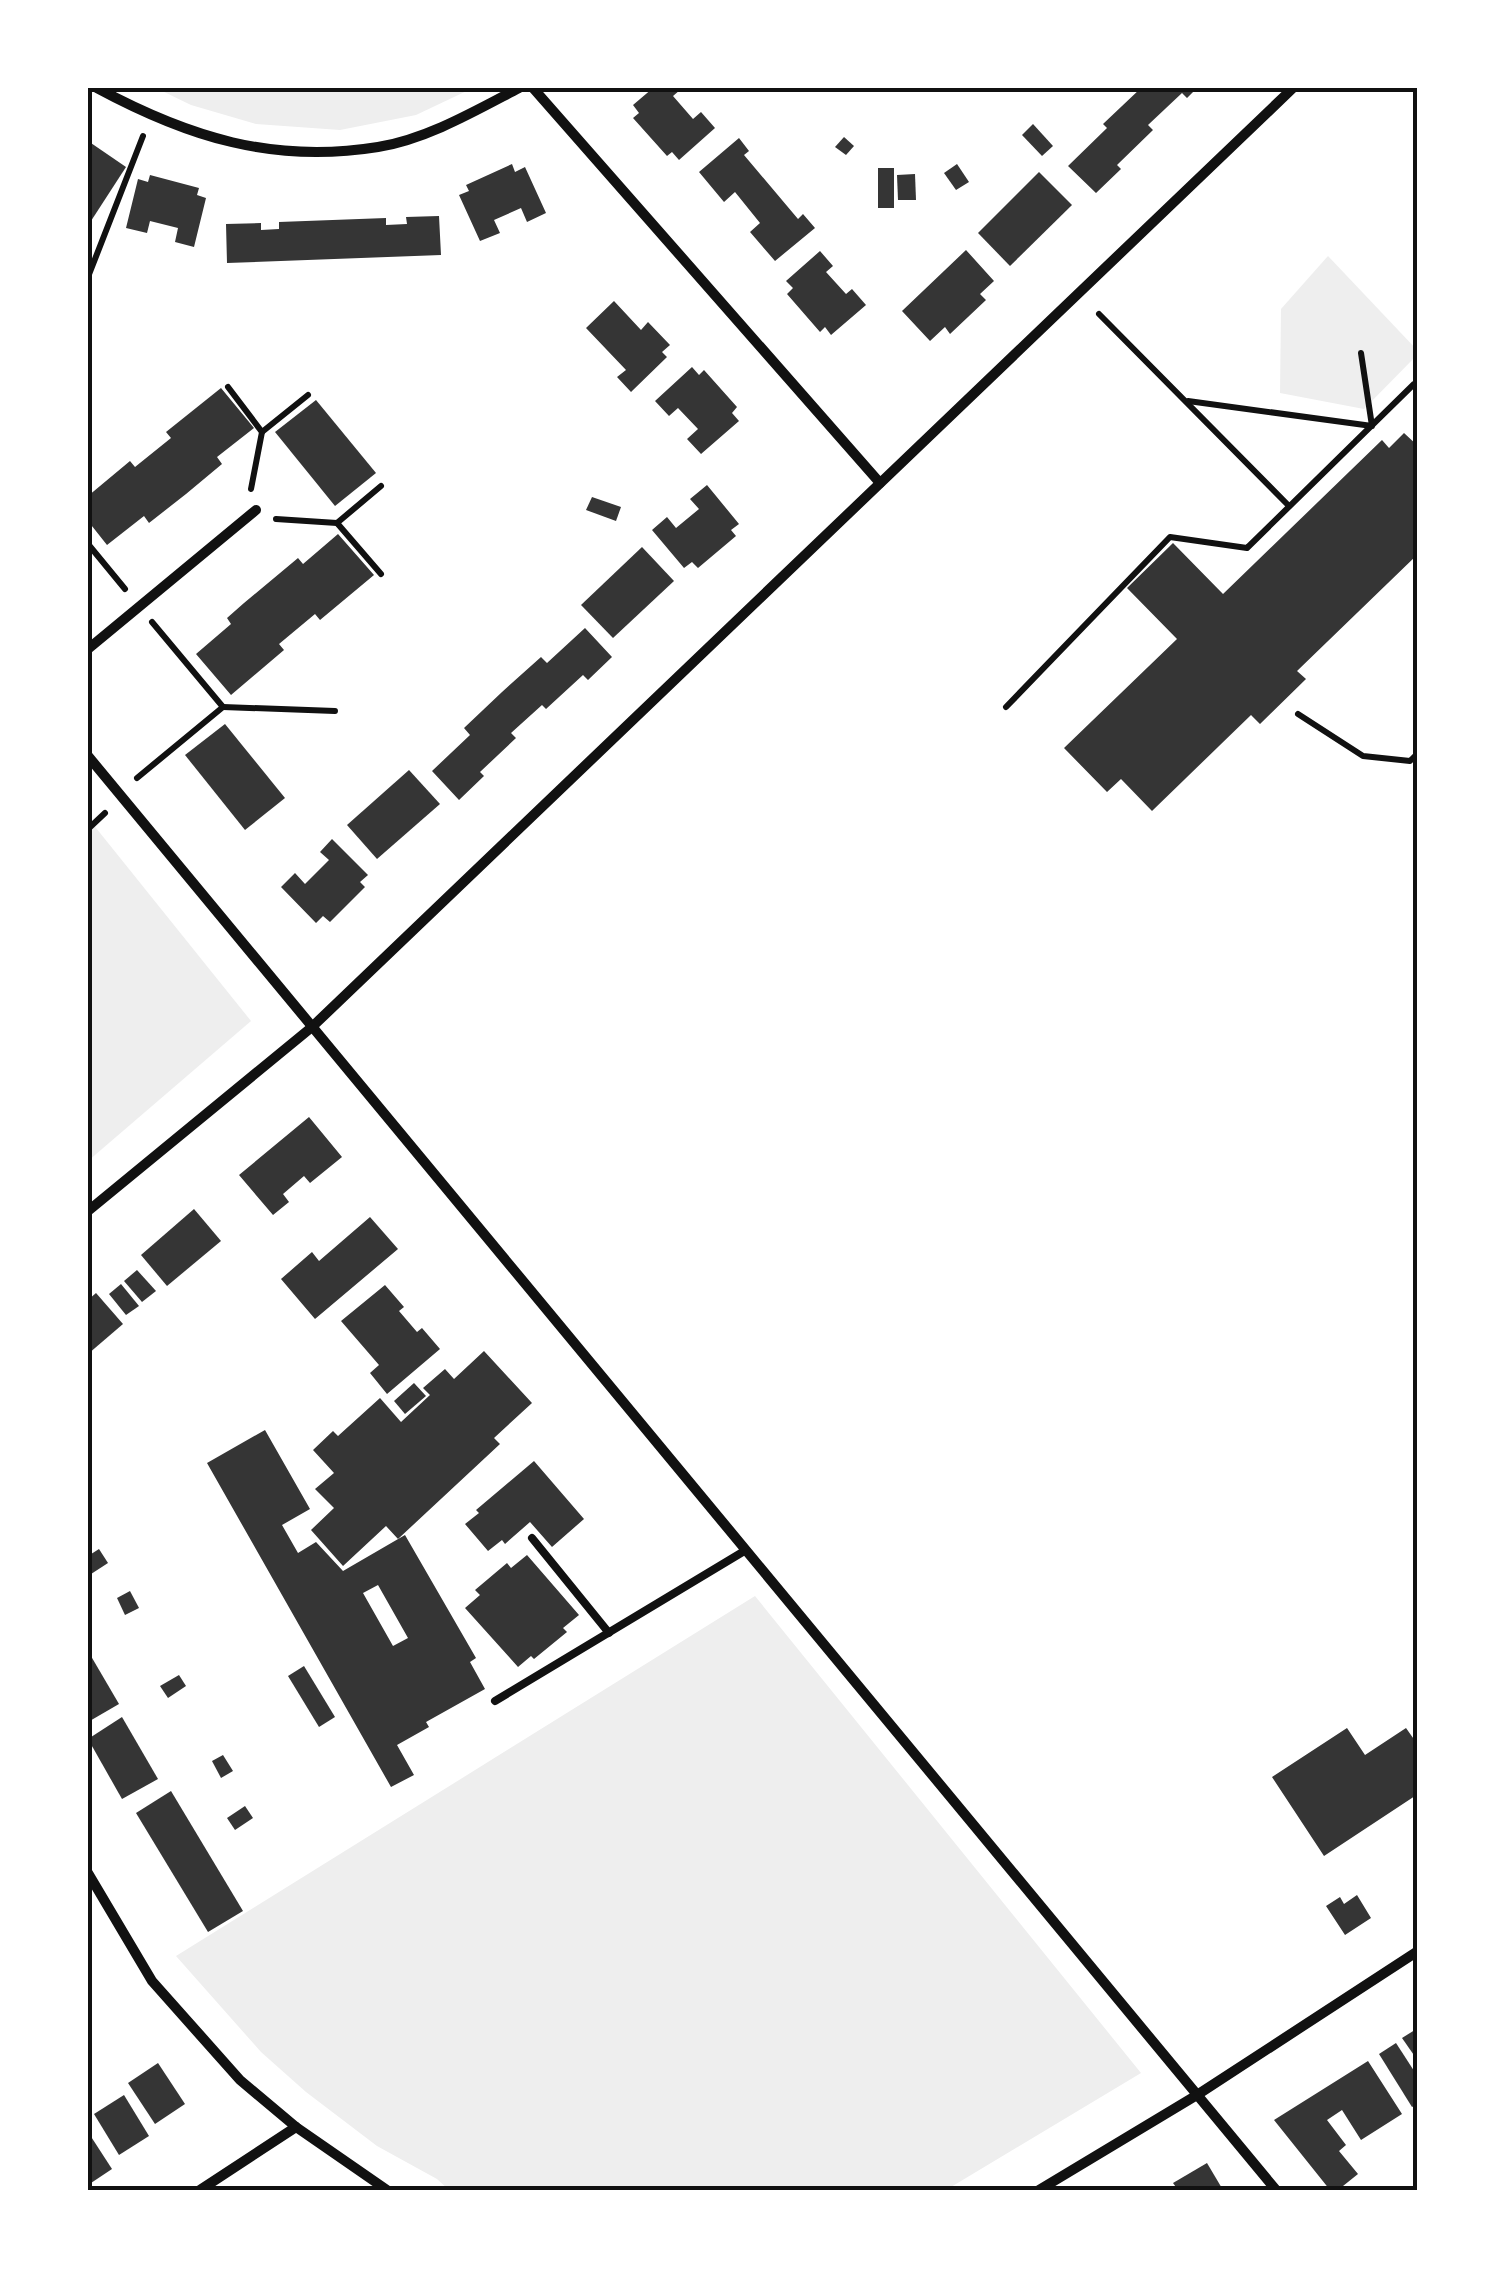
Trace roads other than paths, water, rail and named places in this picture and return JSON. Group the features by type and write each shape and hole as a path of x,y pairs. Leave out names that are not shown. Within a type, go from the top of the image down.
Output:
{"street":[{"path":"97,88 151,117 223,142 298,152 380,147 455,122 519,88"},
{"path":"533,88 880,482"},
{"path":"88,1212 312,1027 1293,88"},
{"path":"88,649 256,510"},
{"path":"88,756 1276,2190"},
{"path":"88,1873 152,1980 240,2080 296,2127 387,2190"},
{"path":"1039,2190 1197,2095 1418,1951"},
{"path":"200,2190 296,2127"}],"lane":[{"path":"532,1538 609,1633"},
{"path":"496,1702 746,1550"}]}
